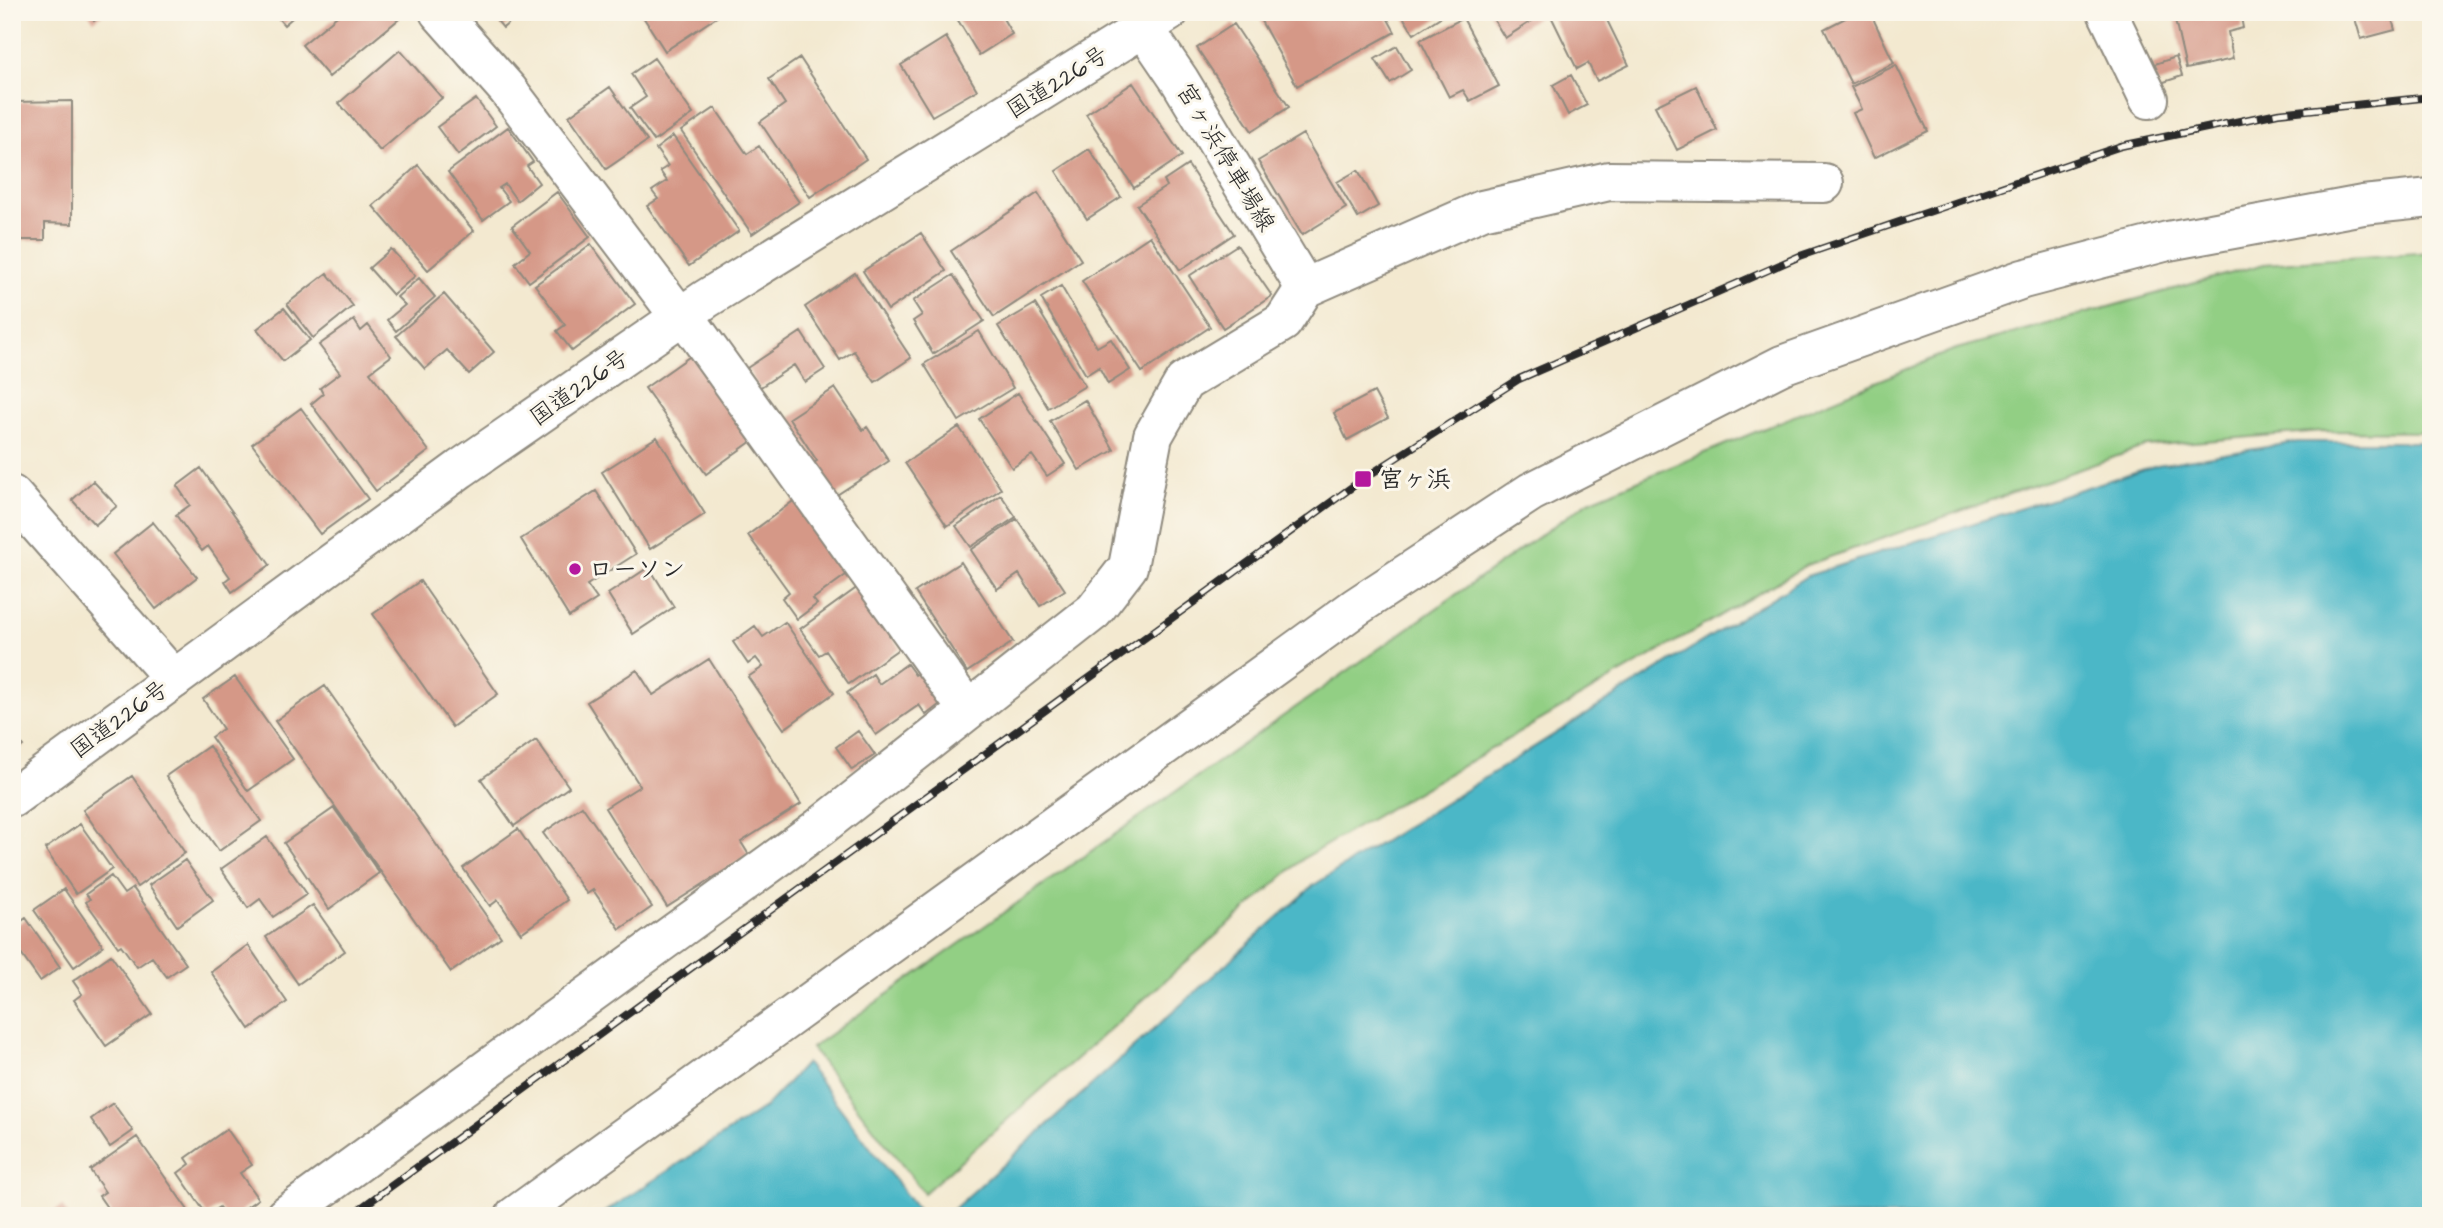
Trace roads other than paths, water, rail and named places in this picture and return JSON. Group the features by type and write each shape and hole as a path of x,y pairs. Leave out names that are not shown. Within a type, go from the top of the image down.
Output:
{"main road":[{"path":"439,12 508,90 682,316 967,709"},
{"path":"2107,12 2149,99"},
{"name":"国道226号","path":"12,797 460,469 682,316 1157,20"},
{"name":"宮ヶ浜停車場線","path":"1157,20 1180,81 1305,288"},
{"path":"285,1216 820,827 1094,611 1128,567 1153,436 1184,382 1283,322 1305,288 1482,210 1609,181 1824,183"},
{"path":"515,1216 1356,607 1531,492 1782,365 2023,279 2168,241 2363,205 2431,198"},
{"path":"12,495 174,679"}],"water":[{"path":"2297,442 2431,442 2431,1216 946,1216 1314,885 1807,576 2157,465"},
{"path":"806,1063 922,1216 599,1216 764,1108"}],"railway":[{"path":"350,1216 1363,479 1519,379 1800,256 2121,146 2278,113 2431,97"}],"place":[{"name":"宮ヶ浜","path":"1363,479"},
{"name":"ローソン","path":"575,569"}]}
